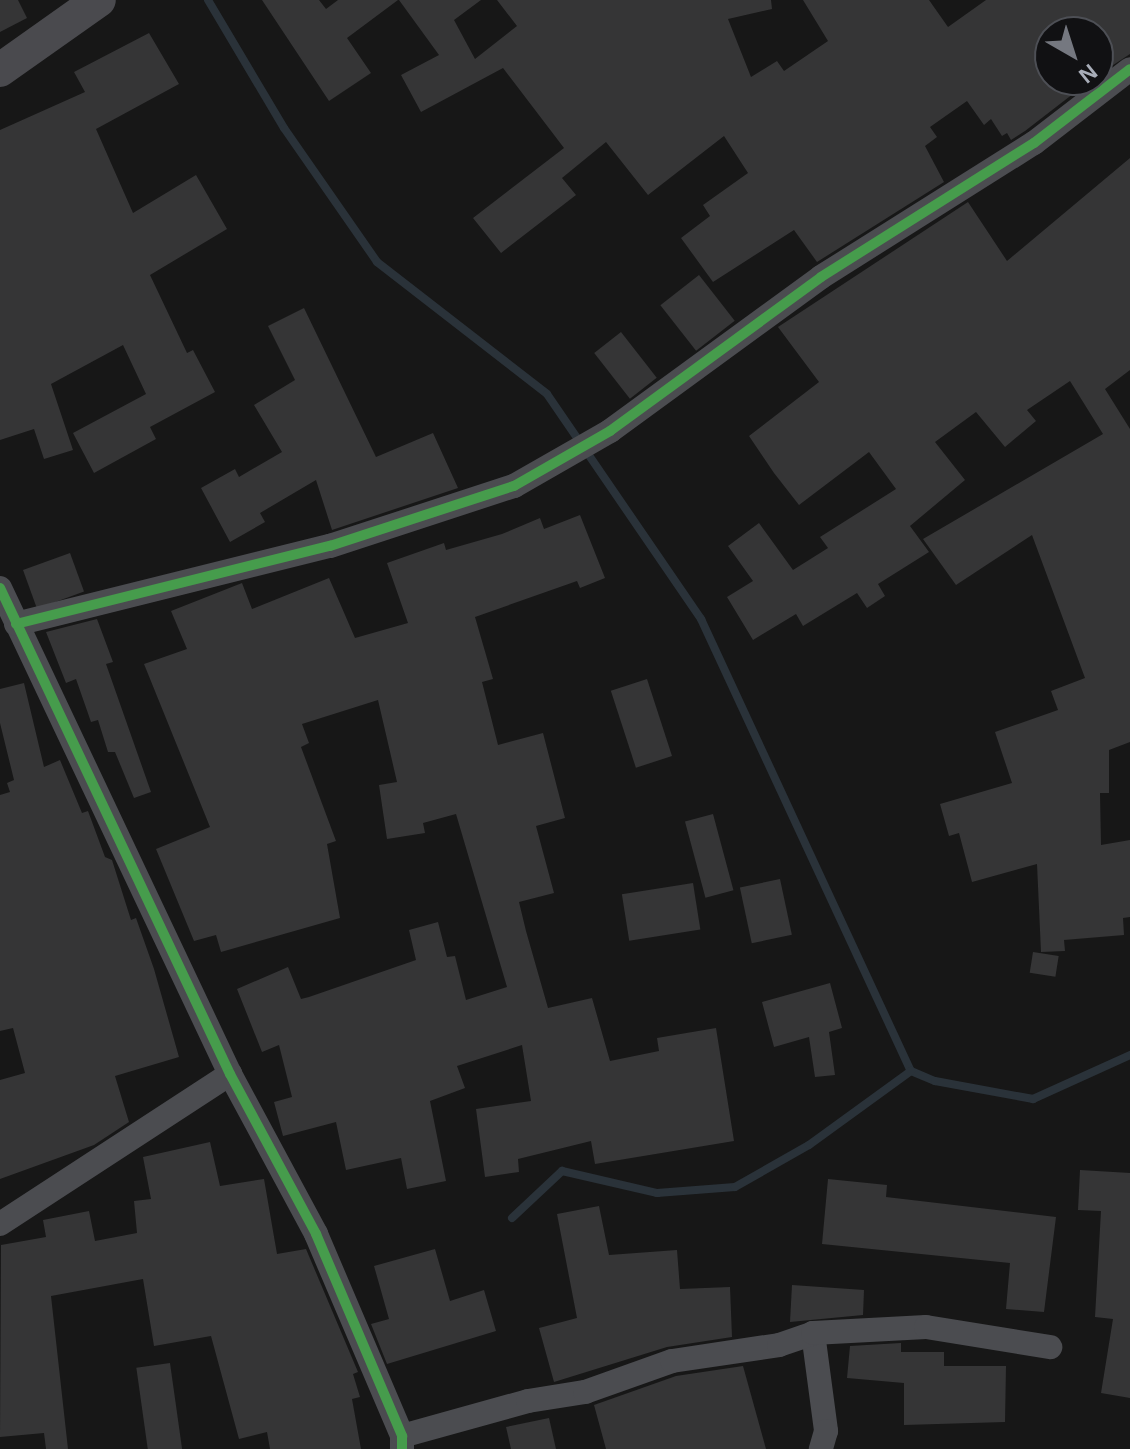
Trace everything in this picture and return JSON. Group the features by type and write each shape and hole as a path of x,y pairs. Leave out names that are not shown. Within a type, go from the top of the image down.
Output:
{"street":[{"path":"0,70 99,0"},
{"path":"16,624 330,546 514,486 610,431 821,277 1034,143 1130,69"},
{"path":"0,588 230,1074 316,1234 402,1442 528,1401 585,1392 672,1361 779,1345 813,1333 926,1327 1050,1347"},
{"path":"0,1224 230,1074"},
{"path":"813,1333 826,1431 821,1449"}],"building":[{"path":"0,0 18,0 27,18 0,32"},
{"path":"262,0 319,0 326,9 338,0 398,0 347,38 371,73 329,101"},
{"path":"399,0 481,0 454,20 475,59 517,26 497,0 771,0 772,9 728,19 751,77 777,61 784,71 828,41 803,0 929,0 948,27 986,0 1130,0 1130,54 1114,64 1114,16 1034,16 1034,96 1070,96 1025,131 1011,140 1007,133 1002,136 991,119 984,125 967,101 930,127 937,137 925,146 944,182 817,262 794,230 713,282 681,238 710,216 703,205 748,173 724,136 648,195 606,142 562,178 576,195 501,253 473,218 564,148 503,68 421,112 401,75 439,55"},
{"path":"149,33 179,84 96,129 133,213 196,175 227,229 150,275 187,353 193,350 215,392 150,427 156,439 94,473 73,433 146,394 123,345 51,384 73,450 44,459 34,429 0,440 0,130 85,92 74,72"},
{"path":"1130,158 1130,370 1105,389 1130,429 1130,742 1109,750 1109,793 1100,793 1101,845 1130,840 1130,917 1123,918 1124,935 1064,940 1065,951 1041,952 1037,864 972,882 959,833 949,836 940,804 1012,783 995,732 1058,710 1051,691 1085,678 1032,535 956,585 923,539 1103,434 1070,381 1027,410 1036,421 1005,447 976,412 935,442 965,480 910,526 929,552 878,584 885,596 867,608 857,593 803,626 796,614 753,640 727,597 753,581 728,546 759,523 793,570 828,548 820,537 896,489 869,452 799,505 774,473 749,436 819,382 778,327 968,202 1007,261"},
{"path":"699,275 735,321 696,351 660,305"},
{"path":"304,308 376,457 433,433 458,488 332,530 316,480 260,513 265,522 230,542 201,488 235,469 239,477 282,452 254,405 295,380 268,326"},
{"path":"621,332 657,378 630,399 594,353"},
{"path":"580,515 605,578 580,588 577,581 475,617 493,679 482,682 498,745 543,733 565,818 536,826 554,893 519,902 526,931 548,1008 592,998 610,1061 659,1051 657,1038 716,1028 734,1141 595,1164 591,1141 518,1159 519,1172 485,1177 476,1109 531,1101 522,1045 457,1066 465,1088 430,1101 446,1181 407,1189 401,1158 346,1170 336,1122 283,1136 274,1102 292,1097 279,1045 262,1052 237,989 288,967 301,999 309,997 416,960 409,930 438,922 447,957 455,956 466,1000 507,987 456,814 423,823 425,833 387,839 379,785 397,782 378,700 302,724 309,743 301,747 336,841 327,844 340,918 221,952 216,935 194,941 156,849 210,827 144,664 187,649 171,611 242,583 252,609 329,578 355,638 408,623 387,563 444,543 446,550 502,534 540,518 544,529"},
{"path":"70,553 84,592 37,609 23,570"},
{"path":"97,619 113,662 106,664 151,792 134,798 115,752 108,752 98,720 91,722 76,679 66,683 46,632"},
{"path":"647,679 672,756 636,768 611,691"},
{"path":"24,683 44,767 60,760 82,813 88,811 105,857 112,860 131,920 136,918 154,969 179,1057 115,1076 129,1122 94,1145 0,1179 0,1080 25,1073 13,1028 0,1031 0,795 10,792 7,783 14,780 0,723 0,689"},
{"path":"713,814 733,890 705,898 685,822"},
{"path":"780,879 792,935 752,943 740,888"},
{"path":"693,883 700,929 629,941 622,894"},
{"path":"1033,952 1059,956 1055,977 1030,973"},
{"path":"830,983 842,1028 829,1032 835,1075 815,1077 809,1037 774,1047 762,1002"},
{"path":"210,1142 220,1186 264,1179 277,1254 306,1249 358,1372 353,1374 360,1397 352,1399 361,1449 270,1449 267,1432 239,1439 211,1336 154,1346 143,1279 51,1296 68,1449 46,1449 44,1433 0,1437 1,1245 46,1237 43,1220 89,1211 95,1241 137,1233 134,1201 151,1199 143,1157"},
{"path":"1080,1170 1130,1173 1130,1398 1101,1393 1113,1319 1095,1317 1101,1211 1078,1210"},
{"path":"828,1179 887,1185 886,1197 1056,1217 1044,1312 1006,1309 1010,1263 822,1244"},
{"path":"599,1206 609,1255 677,1250 680,1289 730,1287 732,1337 667,1347 554,1382 539,1328 577,1318 557,1214"},
{"path":"435,1249 450,1301 484,1290 496,1331 387,1364 371,1324 389,1319 374,1266"},
{"path":"792,1285 864,1290 863,1315 790,1322"},
{"path":"901,1343 901,1352 944,1352 944,1366 1006,1366 1005,1422 904,1425 904,1383 847,1378 850,1346"},
{"path":"170,1363 182,1449 148,1449 136,1368"},
{"path":"743,1366 766,1449 606,1449 594,1405 676,1376"},
{"path":"549,1418 556,1449 511,1449 506,1427"}],"waterway":[{"path":"208,0 284,128 377,262 547,394 701,619 911,1071 935,1081 1033,1099 1130,1055"},
{"path":"512,1218 562,1171 657,1193 735,1187 809,1145 911,1071"}],"cycle path":[{"path":"16,624 330,546 514,486 610,431 821,277 1034,143 1130,69"},
{"path":"0,588 230,1074 316,1234 402,1436 402,1449"}]}
